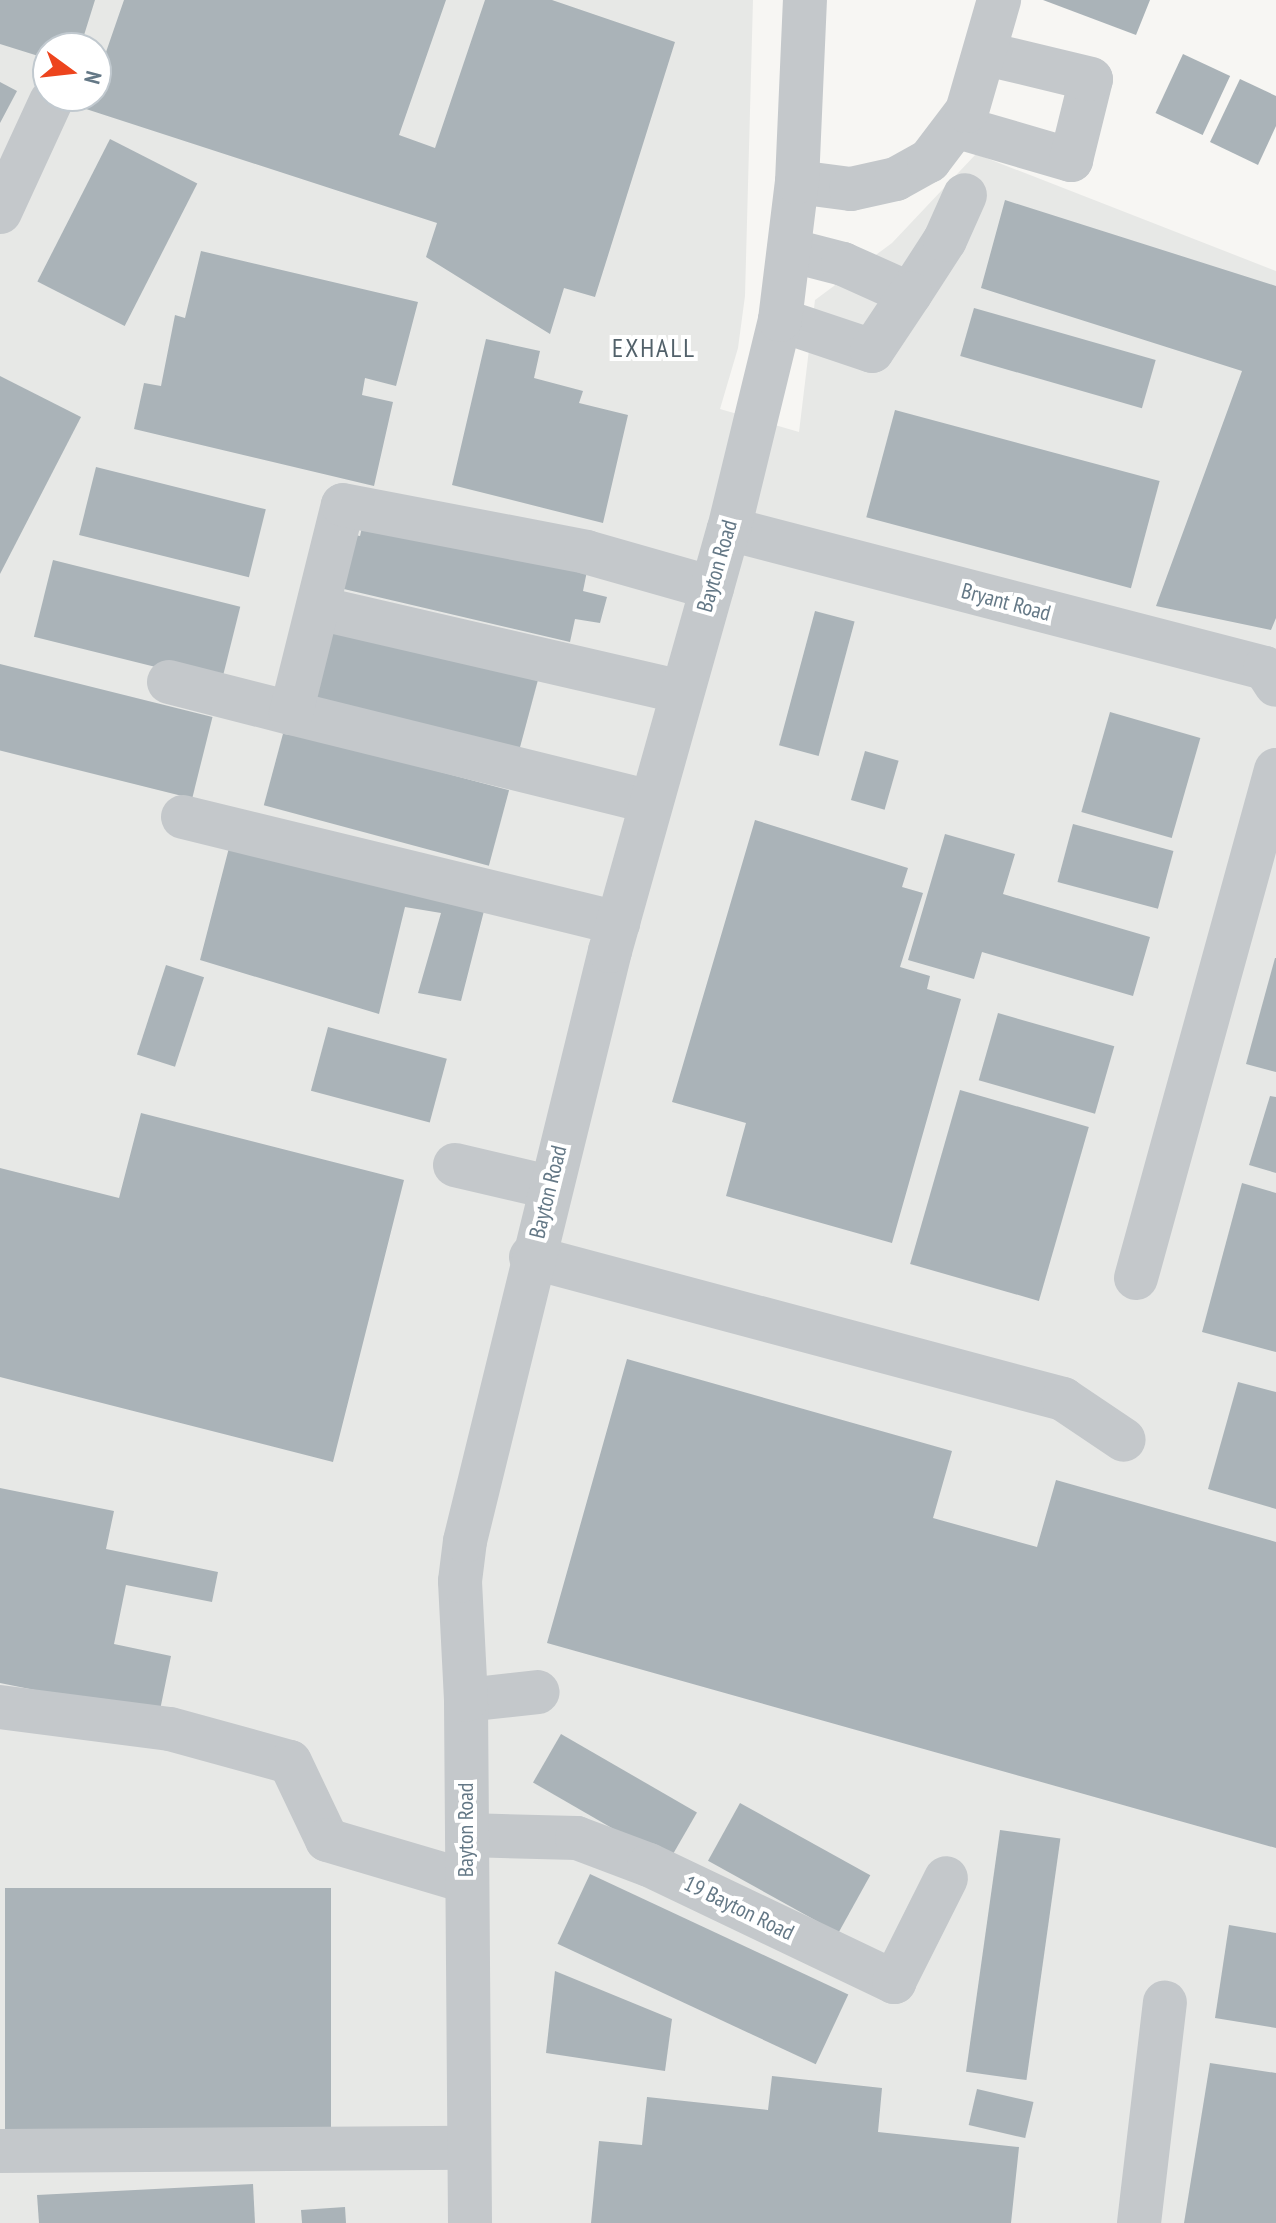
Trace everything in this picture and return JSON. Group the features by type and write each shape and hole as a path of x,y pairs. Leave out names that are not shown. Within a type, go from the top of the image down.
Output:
{"street":[{"name":"Bayton Road","path":"470,2223 465,2148 466,1700 460,1581 452,1538 531,1257 681,692 729,529 780,320 797,182 805,0"},
{"path":"797,182 851,189 896,179 929,161 958,127 987,54 999,0"},
{"path":"958,127 1071,160 1091,79 987,54"},
{"path":"0,212 46,112"},
{"path":"780,320 872,351 945,240 965,195"},
{"path":"789,250 843,264 910,294"},
{"path":"291,713 343,505 586,552 712,588"},
{"name":"Bryant Road","path":"729,529 1265,668 1276,685"},
{"path":"318,608 681,692"},
{"path":"169,682 651,802"},
{"path":"1136,1278 1276,770"},
{"path":"183,817 618,923"},
{"path":"455,1165 549,1187"},
{"path":"531,1257 1063,1399 1124,1440"},
{"path":"466,1700 538,1692"},
{"path":"0,1707 170,1729 290,1762 327,1840 465,1881"},
{"name":"19 Bayton Road","path":"467,1835 577,1838 649,1865 894,1982 946,1878"},
{"path":"1139,2223 1165,2003"},
{"path":"0,2151 465,2148"}],"shaded area":[{"path":"0,0 753,0 745,296 738,348 720,409 799,432 815,300 892,243 976,154 1276,271 1276,2223 0,2223"}],"building":[{"path":"0,0 95,0 85,32 32,32 32,54 0,44"},
{"path":"124,0 446,0 399,135 435,148 485,0 552,0 675,42 595,297 564,288 550,334 426,257 437,223 95,112 112,112 112,35"},
{"path":"1043,0 1150,0 1136,35"},
{"path":"1183,54 1230,76 1203,135 1156,113"},
{"path":"1240,79 1276,96 1276,126 1258,165 1210,142"},
{"path":"0,82 17,91 0,123"},
{"path":"110,139 197,183 125,326 37,282"},
{"path":"1005,200 1276,286 1276,618 1271,630 1156,606 1242,371 981,288"},
{"path":"201,251 418,302 396,386 365,378 362,395 393,402 374,486 134,429 144,383 161,386 175,315 185,318"},
{"path":"974,308 1156,360 1142,408 960,356"},
{"path":"486,339 540,351 534,378 583,391 579,403 628,415 603,523 452,485"},
{"path":"0,376 81,417 0,574"},
{"path":"895,410 1160,481 1131,588 866,517"},
{"path":"96,467 266,509 249,577 79,535"},
{"path":"365,514 588,566 583,591 607,597 600,623 575,619 570,642 331,586 345,533 360,536"},
{"path":"53,560 240,607 221,683 34,637"},
{"path":"815,611 855,622 819,756 779,745"},
{"path":"333,626 538,681 518,756 313,701"},
{"path":"0,664 212,717 192,798 0,751"},
{"path":"1110,712 1200,738 1172,838 1081,812"},
{"path":"284,730 509,790 489,866 264,805"},
{"path":"865,751 899,761 885,810 851,800"},
{"path":"755,820 908,868 902,887 923,893 900,967 930,976 927,989 961,999 892,1243 726,1196 746,1123 672,1102"},
{"path":"1073,824 1173,851 1158,909 1057,882"},
{"path":"945,834 1015,854 1003,894 1150,937 1133,996 982,952 974,979 908,960"},
{"path":"231,840 486,903 461,1001 418,993 441,913 405,907 379,1014 200,960"},
{"path":"1276,958 1276,1072 1246,1064"},
{"path":"166,965 204,977 175,1067 137,1054"},
{"path":"998,1013 1114,1046 1095,1114 979,1080"},
{"path":"328,1027 447,1059 430,1123 311,1091"},
{"path":"960,1090 1089,1127 1039,1301 910,1264"},
{"path":"1270,1096 1276,1097 1276,1173 1249,1165"},
{"path":"141,1113 404,1180 333,1462 0,1377 0,1168 119,1198"},
{"path":"1242,1183 1276,1193 1276,1352 1202,1332"},
{"path":"627,1359 952,1451 933,1518 1037,1547 1056,1480 1276,1542 1276,1848 547,1643"},
{"path":"1238,1382 1276,1392 1276,1509 1208,1489"},
{"path":"0,1488 114,1511 106,1549 218,1572 212,1602 126,1585 114,1644 171,1656 159,1715 0,1683"},
{"path":"561,1734 697,1812 669,1861 533,1782"},
{"path":"740,1803 870,1875 838,1933 708,1861"},
{"path":"1000,1830 1060,1838 1026,2080 966,2072"},
{"path":"590,1874 848,1994 816,2064 557,1944"},
{"path":"5,1888 331,1888 331,2141 5,2141"},
{"path":"1229,1925 1276,1933 1276,2028 1215,2018"},
{"path":"555,1971 672,2019 665,2071 546,2053"},
{"path":"1210,2063 1276,2073 1276,2223 1184,2223"},
{"path":"772,2076 882,2088 878,2132 1019,2147 1011,2223 591,2223 599,2141 642,2145 647,2097 768,2110"},
{"path":"977,2089 1034,2102 1025,2138 969,2125"},
{"path":"253,2184 255,2223 39,2223 37,2195"},
{"path":"345,2207 346,2223 302,2223 301,2210"}],"district":[{"name":"EXHALL","path":"654,348"}]}
